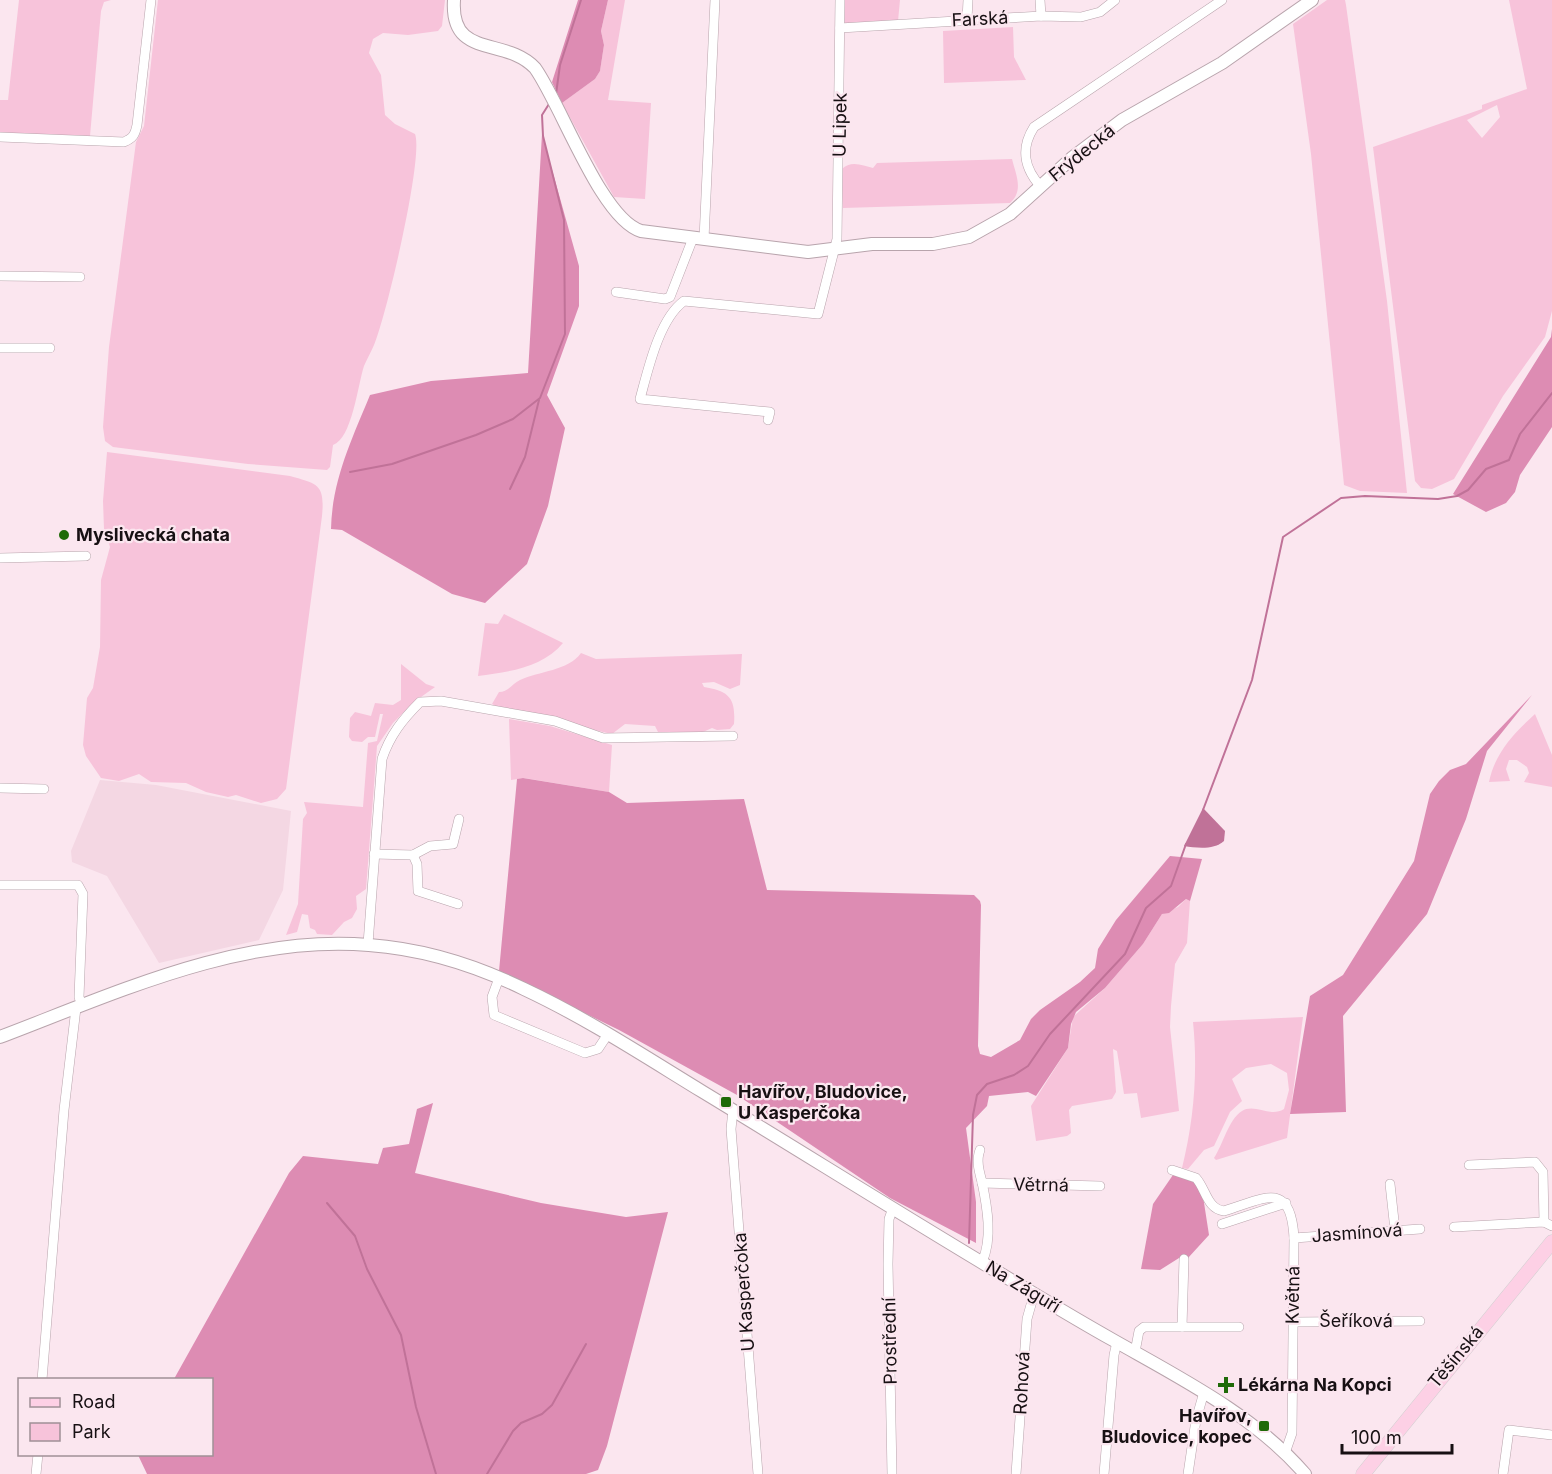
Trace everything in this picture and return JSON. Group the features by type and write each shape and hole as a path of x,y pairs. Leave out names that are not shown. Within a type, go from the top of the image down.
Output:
{"main road":[{"name":"Těšínská","path":"1363,1474 1552,1242"}],"street":[{"path":"0,137 124,142 131,139 137,125 151,0"},
{"name":"Frýdecká","path":"454,0 455,22 465,37 473,42 521,56 535,68 609,204 620,218 641,231 808,252 872,244 945,243 969,237 996,224 1079,152 1122,120 1222,63 1312,0"},
{"path":"616,292 665,299 670,297 698,238 715,0"},
{"name":"U Lipek","path":"770,413 640,399 652,356 673,309 684,301 818,314 836,249 840,0"},
{"path":"967,20 968,0"},
{"path":"1040,0 1041,16"},
{"name":"Farská","path":"840,28 1041,16 1087,16 1100,12 1115,0"},
{"path":"1041,186 1030,174 1025,161 1026,144 1034,127 1222,0"},
{"path":"0,276 80,277"},
{"path":"0,348 50,348"},
{"path":"0,558 86,556"},
{"path":"368,944 382,759 387,743 400,722 420,702 441,701 555,721 603,738 733,736"},
{"path":"0,788 44,789"},
{"path":"374,854 413,855 429,846 453,844 459,819"},
{"path":"413,855 417,864 418,891 458,904"},
{"path":"0,885 78,885 83,894 79,1007 64,1110 42,1378"},
{"name":"Na Záguří","path":"0,1037 159,979 243,955 315,944 368,944 434,955 499,978 608,1034 1034,1294 1204,1392 1285,1453 1305,1474"},
{"path":"499,978 492,997 494,1015 544,1033 585,1053 598,1049 608,1034"},
{"name":"U Kasperčoka","path":"733,1110 731,1129 758,1474"},
{"path":"980,1149 978,1166 988,1240 982,1262"},
{"path":"1454,1227 1548,1224 1544,1172 1535,1162 1469,1165"},
{"path":"1172,1170 1196,1178 1212,1206 1224,1211 1269,1198 1279,1198 1286,1203"},
{"name":"Větrná","path":"982,1183 1100,1186"},
{"path":"1390,1184 1395,1230"},
{"path":"1222,1224 1286,1203"},
{"name":"Květná","path":"1285,1453 1292,1433 1294,1238 1292,1211 1286,1203"},
{"name":"Prostřední","path":"892,1474 888,1264 889,1219 893,1208"},
{"name":"Jasmínová","path":"1294,1238 1420,1229"},
{"path":"1182,1327 1184,1259"},
{"name":"Rohová","path":"1016,1474 1027,1319 1034,1294"},
{"name":"Šeříková","path":"1293,1322 1420,1321"},
{"path":"1135,1352 1138,1331 1144,1327 1239,1327"},
{"path":"1104,1474 1117,1342"},
{"path":"1188,1474 1196,1420 1204,1392"},
{"path":"1504,1473 1509,1430 1552,1435"},
{"path":"36,1474 38,1456"}],"shaded area":[{"path":"578,0 608,0 601,31 604,45 600,71 595,79 562,103 552,82"},
{"path":"542,134 579,266 579,306 547,395 565,428 548,506 527,564 485,603 452,594 342,530 331,529 332,511 344,460 370,395 431,381 528,373"},
{"path":"1552,329 1552,427 1520,475 1515,492 1506,503 1486,512 1453,494 1551,337"},
{"path":"1532,695 1487,751 1466,819 1427,914 1343,1016 1346,1112 1290,1114 1310,996 1343,975 1414,861 1430,794 1439,781 1450,770 1466,764"},
{"path":"523,778 609,792 627,803 744,799 767,890 974,895 981,905 978,1046 980,1054 991,1057 1020,1040 1031,1019 1040,1010 1080,982 1095,968 1098,949 1116,920 1170,856 1202,859 1190,901 1186,899 1169,913 1162,914 1143,944 1105,988 1076,1012 1071,1024 1068,1048 1036,1096 1028,1092 989,1096 987,1106 966,1128 976,1202 976,1243 890,1198 737,1095 619,1030 499,971 517,779"},
{"path":"100,780 156,785 291,811 283,890 259,940 159,963 107,876 72,862 71,851"},
{"path":"1203,808 1225,831 1224,841 1210,847 1184,846"},
{"path":"433,1103 415,1173 541,1203 626,1217 668,1212 607,1446 598,1470 586,1474 147,1474 138,1456 213,1456 213,1378 175,1378 289,1173 303,1156 378,1164 383,1148 409,1144 417,1109"},
{"path":"1175,1172 1200,1177 1209,1235 1188,1258 1179,1258 1160,1270 1141,1269 1153,1204"}],"green space":[{"path":"19,0 111,0 104,2 101,11 90,136 0,133 0,100 8,100"},
{"path":"158,0 445,0 442,26 438,31 408,35 383,33 373,39 369,53 381,75 385,115 395,124 415,134 414,173 395,272 380,329 364,366 350,422 340,441 333,445 330,467 327,470 248,464 113,447 105,441 103,427 109,347 136,142 144,126"},
{"path":"608,0 625,0 608,100 651,103 645,199 614,197 562,103 595,79 600,71 604,45 601,31"},
{"path":"842,0 900,0 898,21 849,25 844,23"},
{"path":"1327,0 1345,0 1346,5 1387,301 1407,493 1360,491 1344,485 1311,154 1293,24"},
{"path":"1509,0 1552,0 1552,311 1545,337 1503,396 1454,479 1432,489 1421,488 1415,481 1373,147 1482,109 1482,105 1527,89","holes":["1497,105 1500,117 1482,138 1467,120"]},
{"path":"1013,27 1014,57 1026,80 944,83 943,31"},
{"path":"1012,159 1018,188 1010,203 843,208 842,169 845,166 857,164 873,168 877,163"},
{"path":"107,452 290,476 307,481 321,491 322,516 286,789 277,799 261,803 236,795 228,797 206,792 186,783 151,782 139,774 119,781 101,778 86,756 83,745 87,698 93,688 100,647 101,580 110,547 104,529 103,501"},
{"path":"504,614 563,643 555,651 535,663 513,670 478,676 485,623 498,624"},
{"path":"581,653 596,659 742,654 740,685 730,689 714,682 702,683 704,687 725,693 729,697 734,707 734,724 730,729 712,728 703,732 658,732 655,726 625,724 612,734 501,709 492,704 499,692 520,680 569,664"},
{"path":"401,664 426,684 435,687 414,702 393,723 377,746 366,889 356,896 357,909 352,918 344,922 332,935 317,934 310,928 308,915 302,914 297,932 286,935 298,904 303,819 307,813 304,802 363,807 368,743 377,741 383,714 380,714 375,737 368,737 362,742 352,741 349,737 350,718 355,712 371,716 375,703 393,705 401,700"},
{"path":"1535,714 1552,755 1552,787 1524,782 1529,773 1527,767 1517,760 1509,760 1506,769 1510,781 1489,782 1500,753 1519,729"},
{"path":"509,719 550,726 612,745 609,792 524,778 511,780"},
{"path":"1186,899 1190,901 1187,943 1175,964 1170,1027 1179,1111 1141,1118 1137,1093 1124,1094 1117,1051 1113,1049 1116,1092 1112,1099 1072,1106 1069,1110 1071,1133 1067,1136 1036,1141 1031,1106 1068,1048 1073,1017 1105,988 1143,944 1162,914 1178,907"},
{"path":"1303,1017 1287,1138 1216,1160 1214,1158 1229,1126 1242,1111 1252,1109 1273,1112 1284,1109 1289,1090 1287,1073 1271,1064 1246,1068 1232,1079 1242,1101 1230,1112 1214,1146 1204,1150 1188,1169 1182,1168 1194,1095 1193,1022"}],"waterway":[{"path":"556,94 560,65 581,0"},
{"path":"350,472 392,464 476,435 513,419 540,398 565,334 564,220 543,136 542,115 549,104"},
{"path":"1203,810 1252,680 1283,537 1341,498 1365,496 1438,499 1457,496 1468,490 1486,469 1509,460 1520,434 1552,393"},
{"path":"510,489 525,457 539,400"},
{"path":"969,1243 973,1115 977,1095 987,1084 1014,1075 1028,1066 1050,1034 1125,954 1146,908 1171,886 1186,844"},
{"path":"327,1203 355,1236 367,1269 401,1335 416,1407 436,1474"},
{"path":"487,1474 513,1431 521,1423 542,1414 552,1405 586,1344"}],"place":[{"name":"Myslivecká chata","path":"64,535"},
{"name":"Havířov, Bludovice, U Kasperčoka","path":"726,1102"},
{"name":"Lékárna Na Kopci","path":"1226,1385"},
{"name":"Havířov, Bludovice, kopec","path":"1264,1426"}]}
